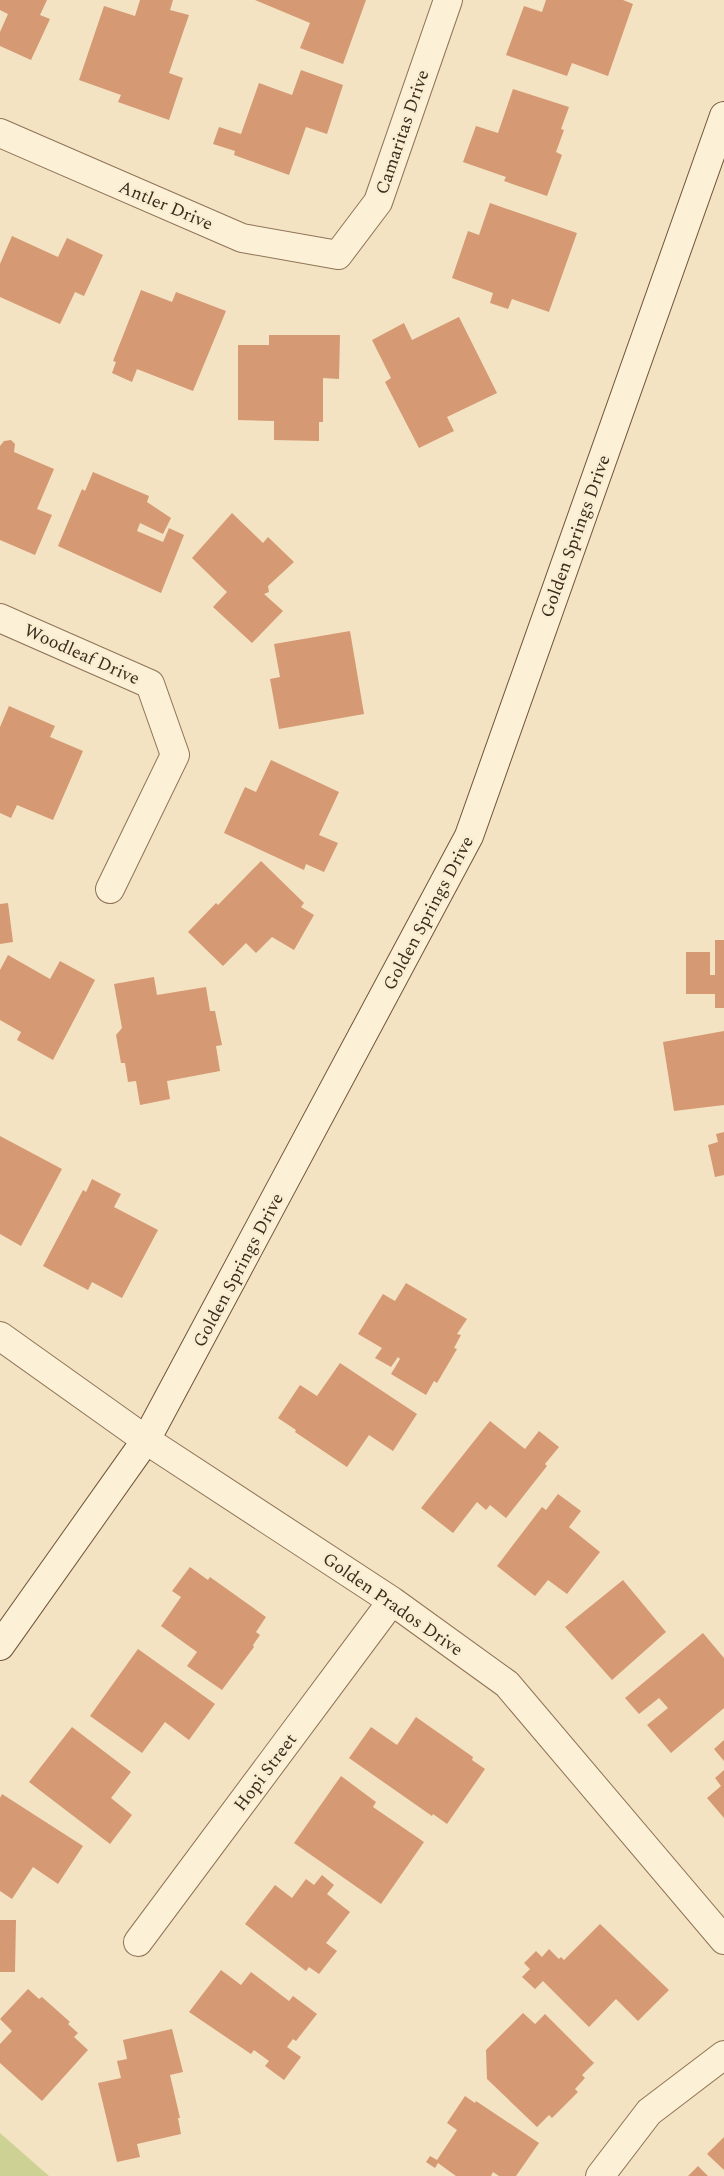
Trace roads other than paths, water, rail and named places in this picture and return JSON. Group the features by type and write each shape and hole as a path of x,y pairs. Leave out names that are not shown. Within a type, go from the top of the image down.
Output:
{"street":[{"name":"Camaritas Drive","path":"338,255 378,202 448,0"},
{"name":"Golden Springs Drive","path":"0,1646 146,1440 469,836 724,116"},
{"name":"Antler Drive","path":"0,133 242,238 338,255"},
{"name":"Woodleaf Drive","path":"0,618 150,684 175,755 110,889"},
{"name":"Golden Prados Drive","path":"0,1336 146,1440 392,1601 507,1684 724,1940"},
{"name":"Hopi Street","path":"138,1942 392,1601"},
{"path":"600,2176 649,2112 724,2055"}]}
